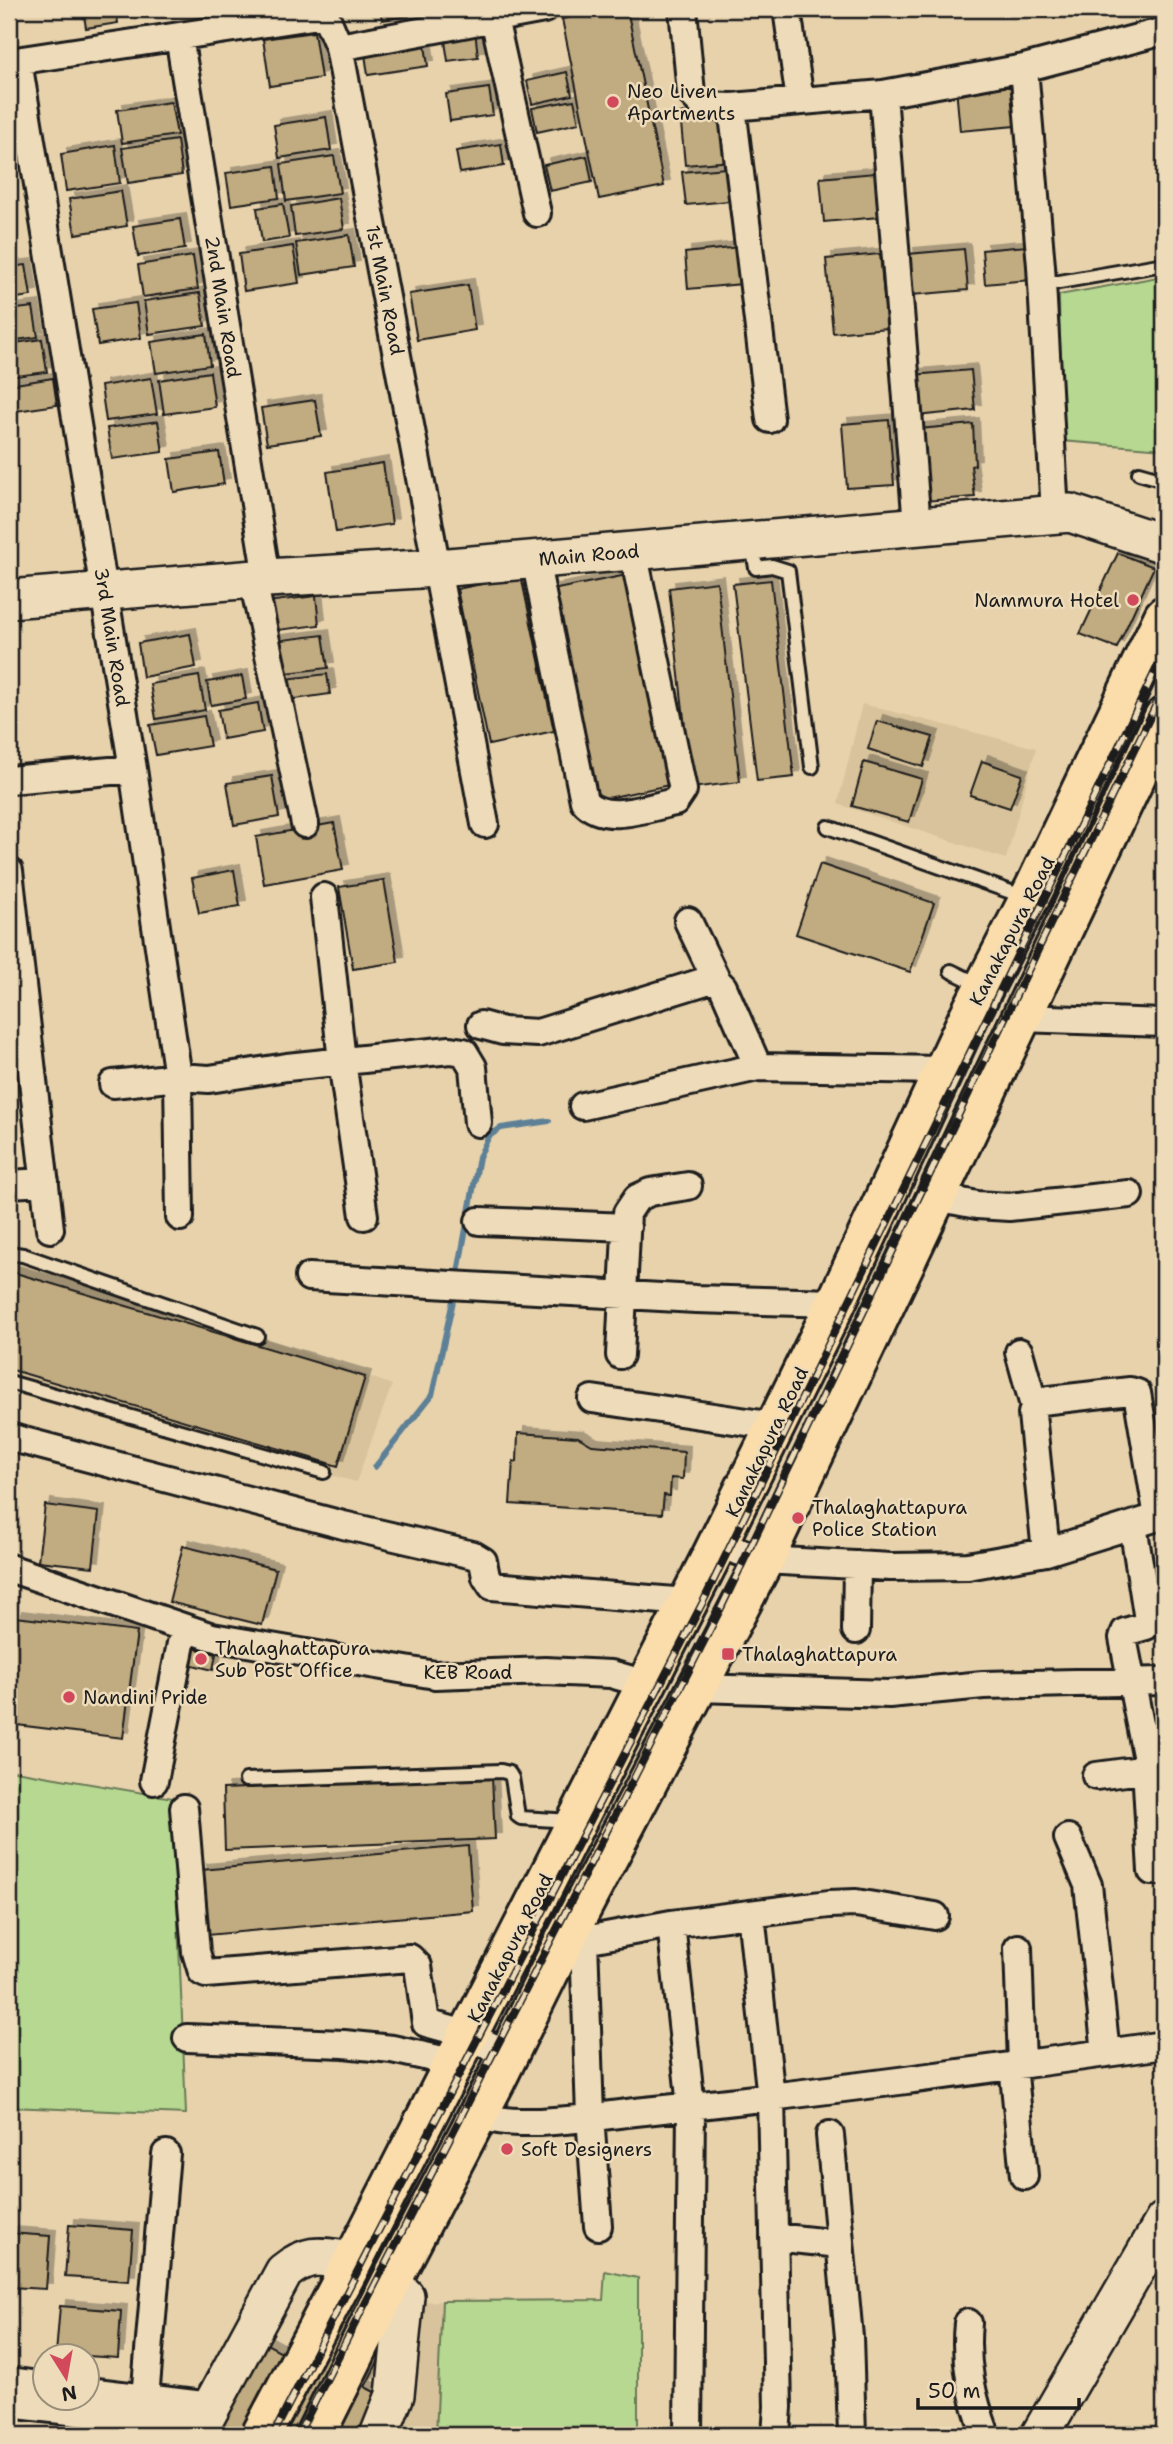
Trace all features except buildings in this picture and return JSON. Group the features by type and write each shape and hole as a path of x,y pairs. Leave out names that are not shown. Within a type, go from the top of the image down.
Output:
{"highway":[{"name":"Kanakapura Road","path":"261,2435 353,2261 717,1544 836,1303 943,1070 967,979 1029,899 1164,616"},
{"path":"315,2435 477,2114 573,1942 696,1688 764,1560 1164,717"}],"street":[{"path":"339,47 493,14 544,9"},
{"path":"683,9 691,93 704,106 732,107 883,94 1024,68 1164,31"},
{"path":"788,9 800,102"},
{"path":"13,61 325,12"},
{"name":"1st Main Road","path":"325,12 339,47 485,824"},
{"path":"493,14 537,213"},
{"name":"2nd Main Road","path":"179,36 260,579 305,824"},
{"name":"3rd Main Road","path":"13,61 133,769 178,1077 180,1217"},
{"path":"1024,68 1042,285 1055,514"},
{"path":"883,94 917,526"},
{"path":"732,107 770,419"},
{"name":"Main Road","path":"9,599 437,568 1070,513 1164,544"},
{"path":"535,559 584,801 591,809 610,814 676,802 683,790 633,551"},
{"path":"9,780 133,769"},
{"path":"9,870 50,1229"},
{"path":"324,897 342,1062 364,1216"},
{"path":"688,920 717,981 723,987 758,1067"},
{"path":"481,1025 503,1031 538,1033 706,981 717,981"},
{"path":"1021,1018 1164,1023"},
{"path":"113,1084 178,1077 209,1079 450,1050 464,1052 473,1067 478,1124"},
{"path":"583,1106 739,1069 758,1067 943,1070"},
{"path":"9,1184 46,1181"},
{"path":"620,1355 627,1213 638,1198 650,1192 688,1186"},
{"path":"936,1197 977,1205 1009,1207 1129,1194"},
{"path":"479,1221 627,1227"},
{"path":"309,1277 836,1303"},
{"path":"1019,1352 1034,1406 1032,1414 1046,1552"},
{"path":"717,1544 764,1560 891,1567 968,1566 1046,1552 1161,1516 1137,1393 1130,1391 1041,1401 1034,1406"},
{"path":"592,1399 774,1426"},
{"path":"9,1437 343,1525 473,1555 483,1561 486,1577 492,1586 687,1602"},
{"path":"1133,1525 1148,1620 1146,1626 1125,1632 1123,1638 1147,1760 1152,1871 1164,1871"},
{"path":"856,1630 857,1565"},
{"name":"KEB Road","path":"9,1568 212,1637 435,1675 558,1672 611,1674 646,1684"},
{"path":"154,1781 184,1628"},
{"path":"696,1688 889,1694 983,1685 1164,1681"},
{"path":"1096,1776 1140,1770 1146,1766"},
{"path":"184,1808 196,1952 202,1972 206,1974 410,1958 418,1966 426,2023 459,2048"},
{"path":"1068,1838 1088,1885 1106,2053"},
{"path":"598,2225 573,1942 671,1924 856,1903 888,1906 935,1916"},
{"path":"751,1914 771,2098 778,2407 776,2435"},
{"path":"671,1924 691,2106 688,2435"},
{"path":"1018,1948 1017,2065 1024,2176"},
{"path":"187,2038 344,2043 392,2049 459,2048 509,2055"},
{"path":"477,2114 487,2119 528,2122 771,2098 1164,2045"},
{"path":"830,2135 849,2337 852,2435"},
{"path":"145,2398 166,2154"},
{"path":"1040,2435 1164,2221"},
{"path":"774,2237 840,2244"},
{"path":"202,2422 284,2272 299,2260 316,2256 353,2261"},
{"path":"379,2435 395,2395 405,2296 391,2282"},
{"path":"968,2323 968,2372 972,2395 986,2435"},
{"path":"9,2381 32,2384"},
{"path":"102,2393 145,2398 202,2422"},
{"path":"9,2404 202,2422"}],"lane":[{"path":"1042,285 1164,264"},
{"path":"1139,473 1164,480"},
{"path":"752,540 756,568 772,566 789,571 812,768"},
{"path":"828,827 1029,899"},
{"path":"9,1253 23,1255 257,1336"},
{"path":"9,1381 324,1472"},
{"path":"246,1780 501,1771 509,1773 512,1778 518,1816 575,1821"}],"shaded area":[{"path":"862,704 1036,748 1006,859 838,804"},
{"path":"9,1244 392,1385 356,1482 9,1387"},
{"path":"442,2301 436,2435 387,2435 417,2302"}],"green space":[{"path":"1164,276 1164,449 1061,441 1059,295"},
{"path":"9,1770 173,1798 186,2114 9,2107"},
{"path":"605,2271 638,2278 638,2435 436,2435 442,2301 603,2300"}],"waterway":[{"path":"457,1278 479,1157 489,1136 501,1128 549,1121"},
{"path":"375,1467 432,1395 455,1292"}],"railway":[{"path":"273,2435 705,1598 1164,653"},
{"path":"298,2435 721,1608 1164,688"}],"place":[{"name":"Neo Liven Apartments","path":"613,102"},
{"name":"Nammura Hotel","path":"1133,600"},
{"name":"Thalaghattapura Police Station","path":"798,1518"},
{"name":"Thalaghattapura","path":"728,1654"},
{"name":"Thalaghattapura Sub Post Office","path":"201,1659"},
{"name":"Nandini Pride","path":"69,1697"},
{"name":"Soft Designers","path":"507,2149"}]}
